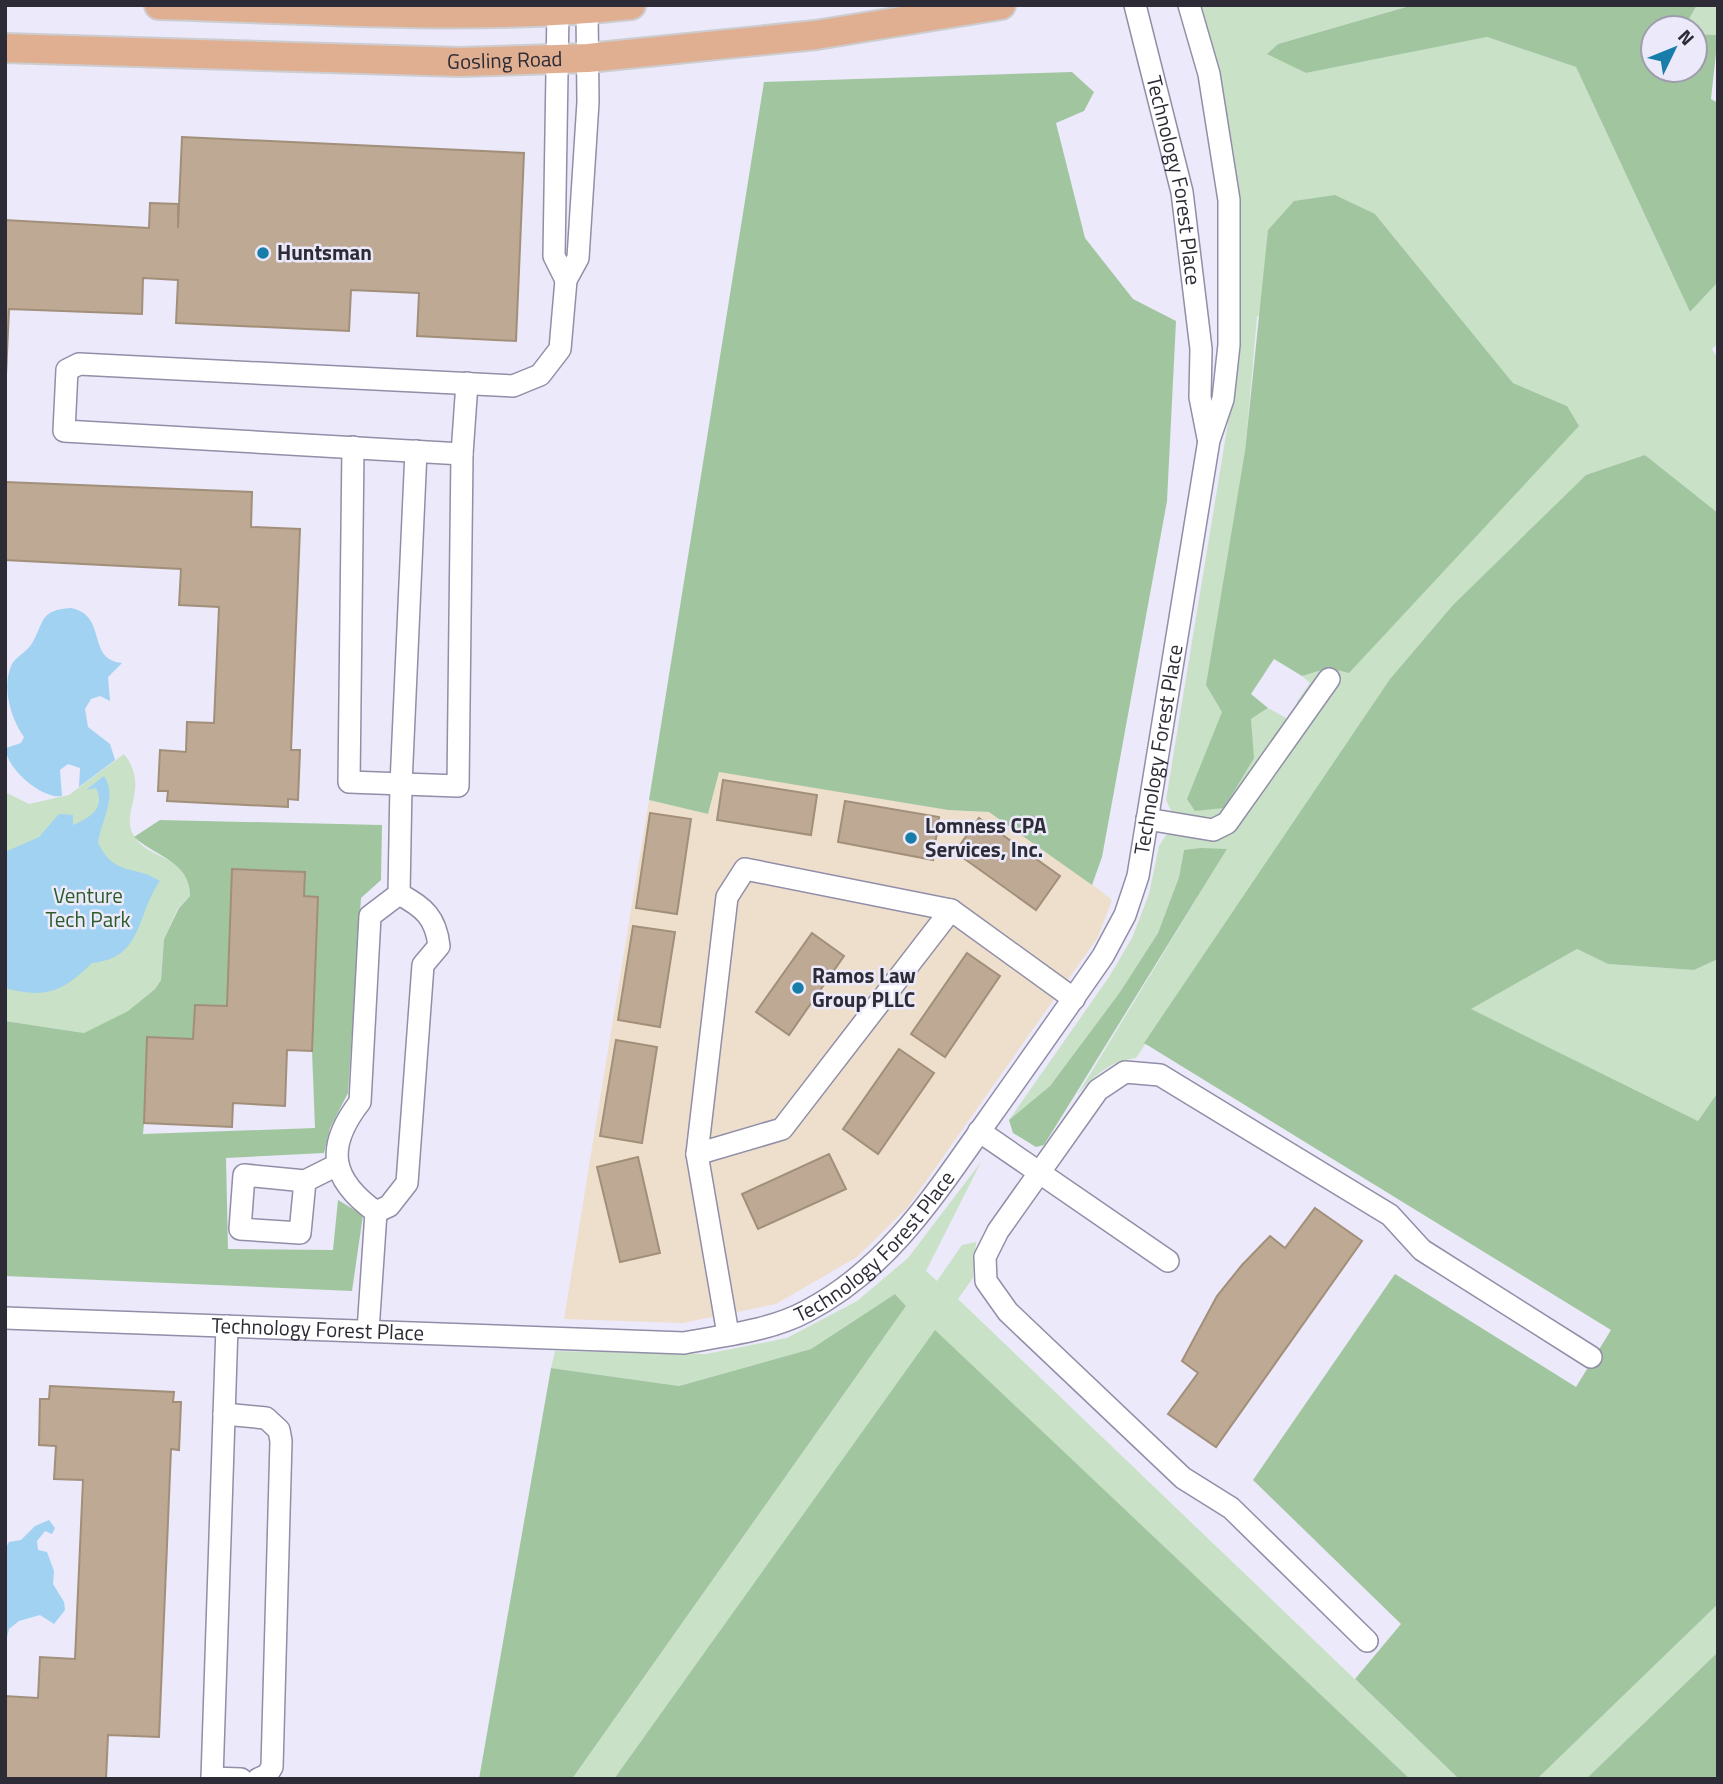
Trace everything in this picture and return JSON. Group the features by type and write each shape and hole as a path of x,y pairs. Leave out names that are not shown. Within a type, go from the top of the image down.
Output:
{"main road":[{"path":"159,5 460,12 587,10 631,5"},
{"name":"Gosling Road","path":"5,48 433,61 588,58 816,35 1001,5"}],"street":[{"name":"Technology Forest Place","path":"1135,5 1182,192 1201,349 1200,397 1209,440"},
{"name":"Technology Forest Place","path":"5,1318 684,1343 771,1326 806,1311 852,1283 887,1254 926,1209 1103,956 1125,915 1138,876 1209,440 1223,399 1229,345 1230,200 1209,74 1189,5"},
{"path":"558,10 560,59 554,256 566,280"},
{"path":"462,454 64,431 67,370 79,364 513,386 540,375 560,349 566,280 578,258 588,58 587,10"},
{"path":"353,447 349,782 458,786 462,454 467,383"},
{"path":"399,894 401,784 416,451"},
{"path":"1147,819 1213,830 1227,823 1329,679"},
{"path":"728,1334 697,1154 727,897 745,869 951,909 1074,999"},
{"path":"376,1212 353,1196 337,1165 341,1126 360,1102 370,916 399,894"},
{"path":"376,1212 389,1206 407,1183 423,965 439,946 437,926 422,905 399,894"},
{"path":"697,1154 782,1129 951,909"},
{"path":"1367,1641 1231,1508 1182,1478 1008,1312 986,1281 985,1258 998,1231 1098,1090 1125,1072 1160,1075 1390,1215 1422,1251 1591,1357"},
{"path":"979,1131 1168,1261"},
{"path":"305,1181 337,1165"},
{"path":"368,1331 376,1212"},
{"path":"227,1326 212,1779 241,1779"},
{"path":"224,1414 266,1418 278,1430 281,1441 272,1767 267,1775 258,1779"}],"shaded area":[{"path":"718,771 948,810 989,812 1073,869 1112,900 1098,937 907,1208 857,1257 776,1304 682,1323 564,1319 649,800 708,814"}],"green space":[{"path":"1201,5 1413,5 1278,44 1268,53 1306,73 1487,37 1576,67 1690,312 1718,282 1718,343 1712,349 1718,359 1718,513 1645,455 1452,606 1390,679 1136,1058 1118,1062 1104,1070 1078,1094 1226,850 1184,850 1179,877 1158,933 1120,992 1050,1086 1009,1120 1109,977 1132,938 1149,894 1159,846 1166,835 1176,832 1210,837 1305,700 1296,703 1310,683 1302,676 1329,668 1567,406 1513,383 1375,214 1257,317 1222,712 1214,736 1252,735 1251,719 1268,708 1286,718 1286,727 1222,817 1211,823 1172,813 1166,800 1235,380 1240,293 1237,201 1228,121"},
{"path":"1413,5 1697,5 1692,14 1639,14 1639,84 1709,84 1709,35 1718,35 1711,99 1718,103 1718,282 1690,312 1576,67 1487,37 1306,73 1267,54 1278,44"},
{"path":"1697,5 1718,5 1718,35 1709,35 1709,14 1692,14"},
{"path":"1072,72 1094,92 1084,111 1056,123 1085,238 1133,299 1176,321 1167,501 1102,857 1092,885 989,812 948,810 719,772 708,814 649,800 764,82"},
{"path":"1335,195 1375,214 1513,383 1567,406 1579,426 1349,673 1329,668 1302,676 1274,659 1251,694 1268,708 1251,719 1254,758 1224,808 1195,811 1187,799 1222,712 1206,685 1245,451 1268,230 1294,201"},
{"path":"1645,455 1718,513 1718,959 1694,970 1608,964 1577,949 1471,1009 1698,1121 1718,1092 1718,1604 1537,1779 1459,1779 1355,1679 1401,1624 1253,1480 1395,1274 1576,1387 1611,1330 1144,1043 1390,679 1452,606 1586,475"},
{"name":"Venture Tech Park","path":"124,754 135,778 130,818 134,836 149,850 176,865 188,882 190,896 178,908 164,939 161,980 155,989 128,1011 84,1033 5,1021 5,792 29,804 69,795"},
{"path":"160,820 382,825 381,880 361,898 348,1093 330,1128 324,1153 226,1158 228,1249 333,1250 338,1200 363,1215 352,1291 5,1276 5,1021 84,1033 128,1011 155,989 161,980 164,939 179,908 190,896 188,884 178,867 134,837","holes":["305,873 304,896 318,897 312,1051 315,1128 143,1134 144,1123 193,1039 195,1005 227,1006"]},
{"path":"1227,849 1044,1145 1036,1147 1013,1133 1009,1120 1050,1086 1120,992 1158,933 1179,877 1184,850"},
{"path":"1577,949 1608,964 1694,970 1718,959 1718,1092 1698,1121 1470,1009"},
{"path":"981,1162 926,1271 937,1281 962,1245 976,1242 973,1278 958,1299 1459,1779 1410,1779 935,1331 614,1779 572,1779 906,1306 895,1294 811,1349 679,1386 551,1368 555,1351 706,1354 787,1338 857,1301 908,1258"},
{"path":"895,1294 906,1306 572,1779 479,1779 551,1368 679,1386 811,1349"},
{"path":"935,1330 1410,1779 614,1779"},
{"path":"1718,1604 1718,1652 1586,1779 1537,1779"},
{"path":"1718,1652 1718,1779 1586,1779"}],"water":[{"path":"71,608 90,619 104,654 111,660 122,663 108,677 110,701 100,696 91,699 85,709 88,727 110,744 115,760 79,787 80,768 68,764 60,770 62,796 54,796 27,781 7,756 6,748 21,743 24,737 12,712 7,683 12,664 31,645 44,619 60,609"},
{"path":"104,776 108,784 109,800 98,843 111,861 160,881 130,944 121,953 92,963 72,981 53,990 32,993 5,988 5,852 39,837 59,814 73,815 73,825 85,819 95,811 99,801 96,788 86,790"},
{"path":"49,1520 55,1528 52,1534 45,1531 37,1541 38,1550 47,1552 54,1571 53,1584 64,1602 65,1610 54,1624 40,1615 19,1621 9,1629 5,1646 5,1549 9,1542 21,1540 35,1526"}],"building":[{"name":"Huntsman","path":"182,137 524,153 516,341 417,336 419,293 351,290 349,331 176,323 178,280 143,278 142,314 9,309 5,397 5,220 149,228 150,203 178,204 178,228"},
{"path":"5,482 252,492 251,527 300,529 291,750 300,750 298,800 288,799 288,807 167,801 168,791 158,791 160,750 186,752 187,722 214,723 219,607 179,605 181,569 5,560"},
{"path":"723,780 817,795 811,835 717,820"},
{"path":"845,801 939,817 933,860 838,842"},
{"path":"650,813 691,819 677,914 636,908"},
{"path":"979,818 1060,876 1036,910 955,852"},
{"path":"232,869 305,872 304,896 318,897 312,1051 287,1050 285,1106 233,1103 232,1127 144,1123 147,1037 193,1039 195,1005 227,1006"},
{"path":"633,926 675,932 660,1027 618,1020"},
{"path":"812,933 844,956 789,1035 756,1012"},
{"path":"967,953 1000,976 945,1057 911,1034"},
{"path":"616,1040 657,1047 642,1143 600,1136"},
{"path":"899,1049 934,1073 878,1154 843,1129"},
{"path":"829,1154 846,1189 758,1229 742,1194"},
{"path":"638,1157 660,1253 620,1262 597,1167"},
{"path":"1315,1208 1362,1241 1216,1447 1168,1414 1198,1373 1182,1361 1217,1296 1242,1265 1270,1236 1285,1248"},
{"path":"50,1386 174,1392 173,1402 181,1402 179,1450 171,1449 159,1737 108,1735 106,1779 5,1778 5,1696 38,1698 40,1657 75,1659 83,1480 54,1479 56,1446 39,1445 40,1399 49,1399"}],"place":[{"name":"Huntsman","path":"263,253"},
{"name":"Lomness CPA Services, Inc.","path":"911,838"},
{"name":"Ramos Law Group PLLC","path":"798,988"}]}
